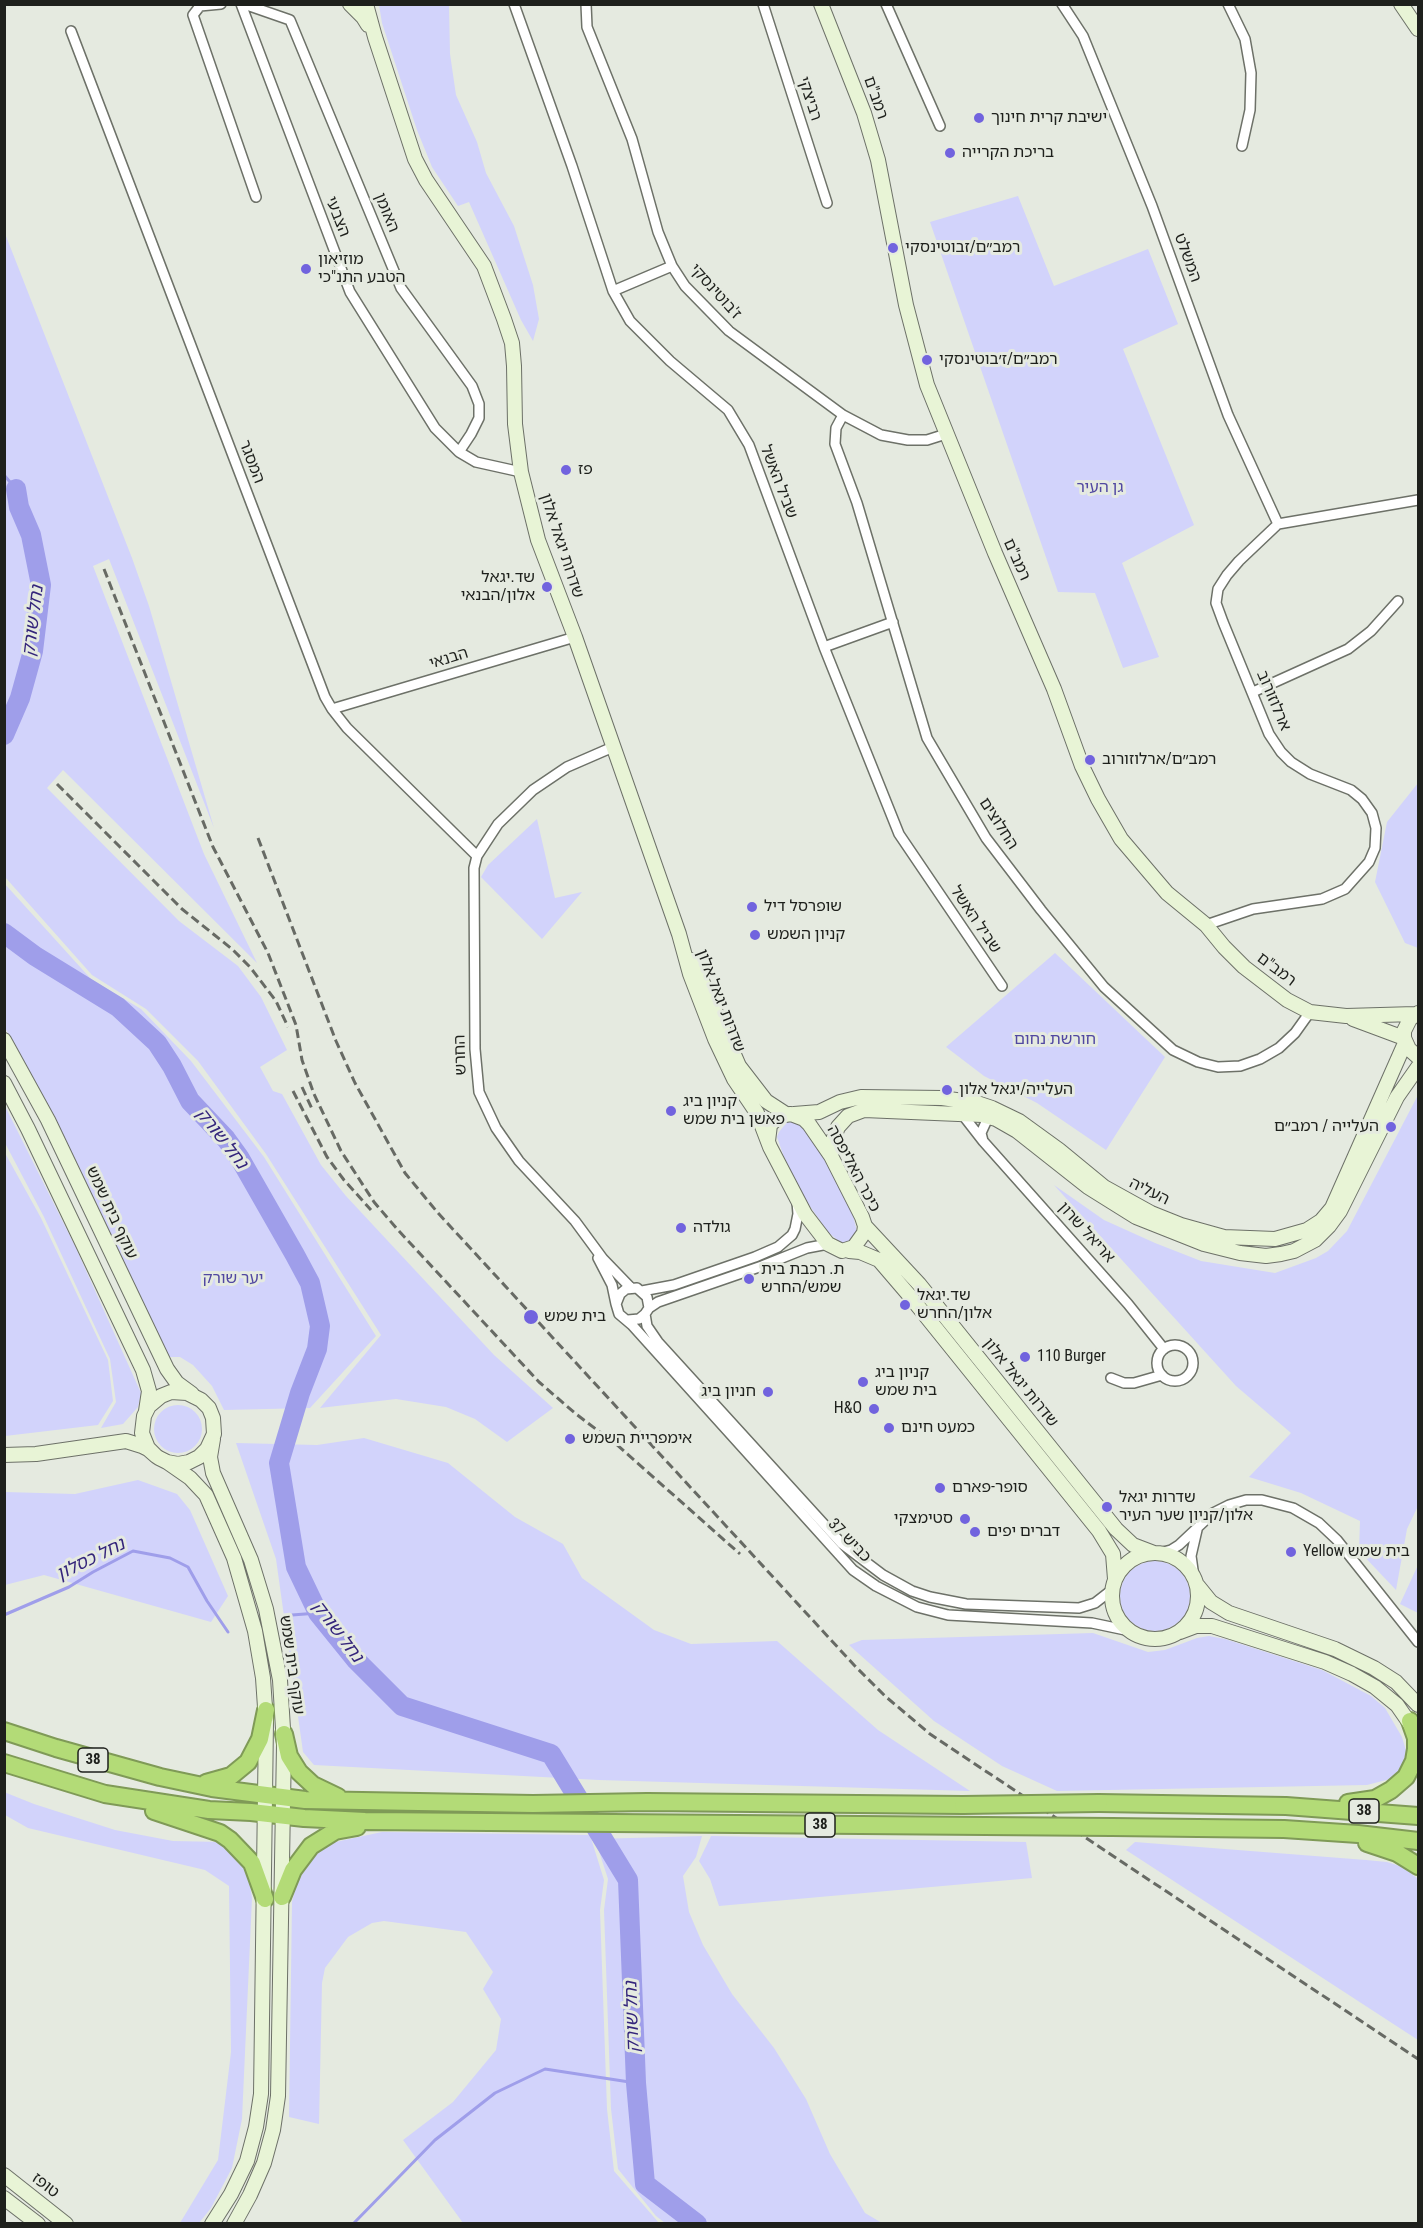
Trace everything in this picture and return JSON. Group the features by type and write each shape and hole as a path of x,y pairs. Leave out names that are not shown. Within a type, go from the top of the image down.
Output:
{"highway":[{"path":"184,1782 220,1780 240,1770 258,1745 266,1710"},
{"path":"1310,1807 1367,1801 1383,1795 1400,1784 1410,1772 1416,1749 1416,1738 1410,1721"},
{"name":"38","path":"4,1731 108,1764 184,1782 284,1798 533,1804 1099,1803 1310,1807 1419,1816"},
{"path":"284,1734 289,1756 306,1779 330,1795 353,1801"},
{"name":"38","path":"4,1763 105,1794 209,1810 284,1816 390,1821 1251,1828 1332,1832 1419,1841"},
{"path":"105,1794 220,1833 252,1863 265,1899"},
{"path":"282,1897 288,1879 298,1862 318,1840 335,1831 390,1821"},
{"path":"1332,1832 1386,1848 1419,1866"}],"main road":[{"name":"שדרות יגאל אלון","path":"350,4 363,17 375,37"},
{"name":"שדרות יגאל אלון","path":"366,4 415,159 431,188 484,266 504,319 512,344 515,424 521,472 538,540 575,637 679,934 690,974 722,1055 734,1079 757,1113 768,1141"},
{"name":"רמב\"ם","path":"821,4 849,71 875,151 914,339 927,384 994,553 1054,689 1082,766 1121,839 1167,893 1206,924 1244,967 1287,1000 1310,1012 1346,1016 1417,1014"},
{"path":"1401,4 1419,29"},
{"name":"שדרות יגאל אלון","path":"679,934 700,975 739,1066 766,1101 788,1114"},
{"name":"העליה","path":"788,1114 819,1112 840,1102 861,1097 942,1098 977,1103 1019,1121 1104,1187 1151,1213 1180,1225 1224,1237 1275,1239 1307,1230 1321,1221 1332,1208 1405,1041 1406,1025 1417,1014"},
{"name":"רמב\"ם","path":"1346,1016 1405,1041"},
{"name":"עוקף בית שמש","path":"4,1040 48,1120 167,1369 177,1383 192,1394"},
{"path":"1405,1041 1409,1049 1419,1057"},
{"name":"העליה","path":"831,1156 832,1143 838,1127 843,1120 855,1113 874,1110 962,1114 991,1118 1017,1131 1088,1187 1136,1217 1204,1244 1240,1253 1266,1256 1281,1254 1294,1251 1315,1240 1329,1226 1340,1211 1397,1096 1419,1067"},
{"path":"4,1083 143,1370 149,1390 144,1416 143,1438 148,1448 161,1459 183,1464 194,1460 207,1449 213,1439 214,1423 211,1413 201,1400 192,1394 182,1392 166,1394 156,1399 144,1416 128,1434 108,1442 36,1454 4,1455"},
{"path":"788,1114 775,1119 770,1125 768,1141 796,1200 828,1244 835,1249 849,1251"},
{"name":"כיכר האליפסה","path":"788,1114 804,1119 809,1124 831,1156 857,1204 865,1226 858,1243 849,1251"},
{"name":"שדרות יגאל אלון","path":"865,1226 911,1276 1116,1529 1133,1545 1156,1553"},
{"name":"שדרות יגאל אלון","path":"849,1251 860,1252 879,1260 1106,1540 1113,1554 1114,1584"},
{"name":"עוקף בית שמש","path":"213,1439 210,1452 211,1468 251,1560 266,1609 280,1680 284,1734 276,2113 269,2146 258,2179 234,2223"},
{"name":"עוקף בית שמש","path":"108,1442 134,1443 190,1478 206,1495 234,1558 255,1631 266,1710 267,1796 262,2077 258,2119 240,2178 212,2223"},
{"path":"1419,1705 1402,1687 1374,1668 1335,1649 1229,1613 1211,1602 1180,1560 1156,1553 1143,1554 1122,1568 1114,1584 1115,1612 1130,1631 1142,1637 1155,1639 1168,1637 1196,1626 1212,1626 1324,1662 1375,1687 1397,1705 1410,1721 1419,1739"},
{"path":"1180,1632 1190,1622 1196,1611 1198,1597 1195,1581"},
{"name":"טופז","path":"4,2175 66,2223"},
{"name":"טופז","path":"4,2198 38,2223"}],"street":[{"path":"221,4 200,6 193,15 256,197"},
{"name":"האומן","path":"242,4 290,21 401,288 472,386 479,404 479,418 459,452"},
{"name":"הצבעי","path":"242,4 350,292 435,428 459,452"},
{"name":"שביל האשל","path":"514,4 572,166 613,291 630,321 669,361 728,410 749,445 824,647 898,834 1002,986"},
{"name":"ז'בוטינסקי","path":"586,4 587,27 632,139 658,232 672,266 685,286 729,331 843,415 881,435 908,440 927,440 946,434"},
{"name":"רביצקי","path":"763,4 827,203"},
{"path":"886,4 940,126"},
{"name":"המשלט","path":"1062,4 1083,36 1152,206 1228,415 1278,524"},
{"path":"1228,4 1245,39 1251,73 1250,110 1242,146"},
{"name":"המסגר","path":"71,31 314,672 332,709 347,728 477,856"},
{"path":"613,291 672,266"},
{"name":"החלוצים","path":"843,415 836,428 835,444 857,503 927,738 986,838 1104,987 1156,1037 1173,1050 1198,1062 1218,1067 1240,1066 1260,1059 1279,1048 1310,1012"},
{"path":"459,452 476,462 521,472"},
{"path":"1278,524 1419,500"},
{"name":"ארלוזורוב","path":"1206,924 1253,909 1322,899 1345,890 1369,862 1375,848 1376,828 1372,813 1362,799 1350,790 1327,782 1291,762 1269,734 1216,603 1218,589 1227,575 1278,524"},
{"path":"1253,692 1348,649 1371,631 1398,601"},
{"path":"824,647 893,622"},
{"name":"הבנאי","path":"332,709 575,637"},
{"path":"477,856 498,824 516,804 533,790 567,767 613,747"},
{"name":"החרש","path":"477,856 474,868 475,1049 478,1092 509,1148 575,1221 603,1259 631,1288"},
{"name":"אריאל שרון","path":"962,1114 983,1141 1110,1283 1164,1349"},
{"path":"983,1141 981,1133 986,1122 991,1118"},
{"path":"796,1200 798,1214 795,1228 786,1241 778,1247 674,1285 642,1291 631,1288 620,1294 616,1304 620,1314 628,1320 636,1320 658,1302 807,1248 828,1244"},
{"name":"החרש","path":"575,1221 612,1285 616,1304"},
{"path":"642,1291 647,1297 647,1311"},
{"name":"כביש 37","path":"647,1311 647,1326 658,1342 834,1535 865,1564 890,1579 930,1597 966,1604 1079,1608 1095,1603 1114,1584"},
{"name":"כביש 37","path":"628,1320 854,1570 876,1586 917,1607 948,1615 1092,1623 1130,1631"},
{"path":"1175,1345 1181,1346 1190,1354 1193,1365 1188,1376 1171,1380 1162,1375 1157,1364 1160,1353 1164,1349 1175,1345"},
{"path":"1111,1378 1124,1383 1134,1383 1162,1375"},
{"path":"1156,1553 1175,1548 1214,1513 1229,1505 1246,1500 1278,1503 1306,1515 1337,1540 1419,1642"},
{"path":"1195,1581 1191,1566 1191,1551 1199,1527"}],"green space":[{"path":"379,5 449,5 450,54 456,95 477,142 486,173 514,226 533,285 539,319 533,341 521,320 469,202 458,206 432,167 417,130 382,23"},
{"name":"גן העיר","path":"1018,196 1054,286 1148,249 1178,324 1123,349 1194,525 1122,563 1159,657 1123,668 1095,593 1058,592 930,222"},
{"path":"4,231 149,606 214,828 109,559 93,566 204,854 257,963 63,770 47,788 179,921 238,966 261,997 287,1050 260,1067 273,1091 282,1094 321,1165 346,1196 494,1355 553,1408 507,1442 475,1419 446,1407 396,1399 320,1408 381,1335 266,1154 198,1061 146,1009 92,975 5,877"},
{"path":"1418,783 1418,948 1405,943 1375,882 1387,822"},
{"path":"537,819 555,898 582,892 542,939 481,877 488,865"},
{"name":"יער שורק","path":"4,883 91,979 141,1009 191,1061 264,1157 376,1336 310,1408 224,1410 212,1386 193,1365 180,1357 167,1357 59,1128 5,1028"},
{"name":"חורשת נחום","path":"1055,953 1165,1057 1106,1150 1037,1103 984,1076 946,1047"},
{"path":"1418,1095 1418,1506 1407,1529 1396,1590 1359,1551 1360,1521 1301,1493 1249,1477 1291,1433 1236,1386 1054,1185 1104,1220 1155,1243 1201,1261 1275,1273 1316,1258 1328,1251 1347,1231"},
{"path":"4,1104 75,1246 141,1393 138,1407 123,1424 101,1428 116,1402 110,1359 44,1217 5,1143"},
{"path":"787,1122 794,1122 803,1127 817,1144 852,1211 857,1232 851,1241 841,1243 828,1232 800,1192 777,1137"},
{"path":"5,1153 41,1218 108,1360 113,1401 98,1425 5,1436"},
{"path":"178,1405 195,1412 202,1429 195,1446 178,1453 161,1446 154,1429 161,1412"},
{"path":"364,1438 448,1463 515,1517 563,1544 582,1578 654,1630 691,1644 777,1641 878,1730 970,1791 599,1780 314,1765 303,1752 276,1559 236,1443 317,1445"},
{"path":"138,1480 177,1494 190,1510 228,1596 211,1622 44,1575 5,1585 5,1492 75,1494"},
{"path":"1148,1561 1162,1561 1175,1566 1185,1576 1190,1596 1185,1616 1175,1626 1162,1631 1148,1631 1135,1626 1125,1616 1120,1603 1120,1589 1125,1576 1135,1566"},
{"path":"1418,1565 1418,1613 1400,1604"},
{"path":"1093,1633 1148,1652 1165,1650 1209,1636 1322,1670 1371,1696 1385,1708 1402,1737 1407,1754 1400,1769 1390,1779 1367,1785 1057,1791 1002,1766 934,1721 849,1645 862,1640"},
{"path":"4,1792 115,1830 173,1841 221,1842 240,1860 249,1877 252,1898 242,2119 232,2168 211,2208 199,2223 180,2223 218,2160 231,2052 229,1886 205,1870 28,1828 5,1815"},
{"path":"382,1832 590,1835 604,1880 600,1910 607,2109 614,2171 659,2223 463,2223 403,2140 453,2102 496,2050 501,2019 483,1989 493,1972 466,1932 384,1921 372,1923 348,1937 325,1968 322,1983 319,2124 289,2117 292,1902 296,1884 311,1857 326,1844"},
{"path":"702,1836 696,1857 683,1876 689,1912 703,1945 732,1994 774,2048 806,2099 830,2154 865,2213 882,2223 665,2223 656,2216 618,2169 611,2109 604,1910 608,1879 595,1839"},
{"path":"711,1836 1026,1842 1032,1878 719,1906 710,1879 699,1861"},
{"path":"1135,1842 1366,1860 1387,1862 1403,1867 1418,1879 1418,2040 1126,1850"}],"waterway":[{"name":"נחל שורק","path":"4,475 16,489"},
{"name":"נחל שורק","path":"4,735 20,698 33,651 41,585 31,535 19,507 16,489"},
{"name":"נחל שורק","path":"4,933 35,956 118,1007 157,1043 190,1101 226,1139 239,1157 295,1255 310,1283 320,1326 317,1349 300,1393 279,1463 296,1567 318,1613 356,1660 402,1706 551,1754 628,1880 636,2083 645,2184 697,2224"},
{"name":"נחל כסלון","path":"4,1615 69,1587 133,1551 170,1558 188,1567 228,1632"},
{"name":"נחל כסלון","path":"292,1615 318,1613"},
{"path":"353,2224 435,2140 495,2093 545,2069 636,2083"}],"railway":[{"path":"104,569 213,847 268,953 296,1025 302,1060 314,1094 341,1151 374,1202 539,1382 613,1442"},
{"path":"57,784 182,909 232,949 250,967 276,1001 288,1027"},
{"path":"258,838 336,1041 355,1083 405,1173 438,1213 854,1665 885,1696 930,1734 1418,2059"},
{"path":"302,1087 312,1109"},
{"path":"293,1091 327,1157 371,1210"},
{"path":"607,1436 740,1554"}],"place":[{"name":"ישיבת קרית חינוך","path":"979,118"},
{"name":"בריכת הקרייה","path":"950,153"},
{"name":"רמב״ם/זבוטינסקי","path":"893,248"},
{"name":"מוזיאון הטבע התנ\"כי","path":"306,269"},
{"name":"רמב״ם/ז׳בוטינסקי","path":"927,360"},
{"name":"פז","path":"566,470"},
{"name":"שד.יגאל אלון/הבנאי","path":"547,587"},
{"name":"רמב״ם/ארלוזורוב","path":"1090,760"},
{"name":"שופרסל דיל","path":"752,907"},
{"name":"קניון השמש","path":"755,935"},
{"name":"העלייה/יגאל אלון","path":"947,1090"},
{"name":"קניון ביג פאשן בית שמש","path":"671,1111"},
{"name":"העלייה / רמב״ם","path":"1391,1127"},
{"name":"גולדה","path":"681,1228"},
{"name":"ת. רכבת בית שמש/החרש","path":"749,1279"},
{"name":"שד.יגאל אלון/החרש","path":"905,1305"},
{"name":"בית שמש","path":"531,1317"},
{"name":"110 Burger","path":"1025,1357"},
{"name":"קניון ביג בית שמש","path":"863,1382"},
{"name":"חניון ביג","path":"768,1392"},
{"name":"H&O","path":"874,1409"},
{"name":"כמעט חינם","path":"889,1428"},
{"name":"אימפריית השמש","path":"570,1439"},
{"name":"סופר-פארם","path":"940,1488"},
{"name":"שדרות יגאל אלון/קניון שער העיר","path":"1107,1507"},
{"name":"סטימצקי","path":"965,1519"},
{"name":"דברים יפים","path":"975,1532"},
{"name":"Yellow בית שמש","path":"1291,1552"}]}
